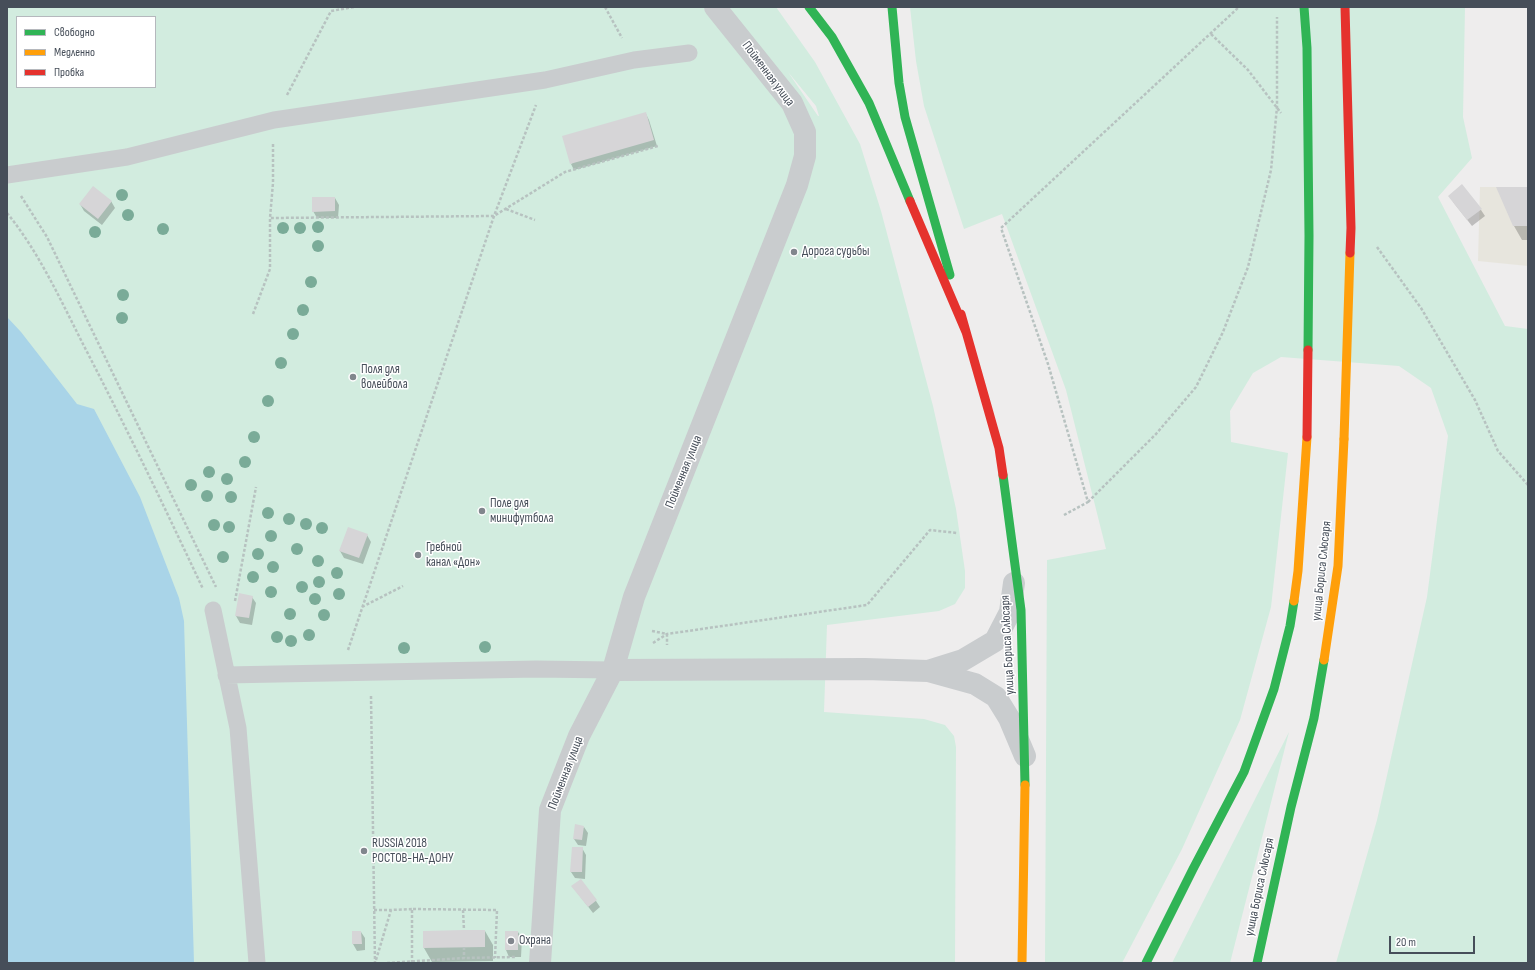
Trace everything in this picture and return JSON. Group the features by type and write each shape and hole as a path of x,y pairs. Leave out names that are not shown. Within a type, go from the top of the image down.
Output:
{"main road":[{"path":"809,7 832,37 868,103 966,332"},
{"path":"892,7 899,83 905,118 966,332"},
{"path":"1146,963 1244,772 1274,689 1290,626 1298,571 1306,437 1309,229 1307,48 1304,7"},
{"name":"улица Бориса Слюсаря","path":"1257,963 1291,807 1314,718 1329,633 1338,566 1351,228 1345,7"},
{"name":"улица Бориса Слюсаря","path":"966,332 999,448 1021,610 1025,757 1022,963"}],"street":[{"name":"Пойменная улица","path":"540,960 550,810 579,736 613,670 634,597 797,185 805,156 805,132 792,103 715,7"},
{"path":"928,671 963,660 995,641 1010,612 1016,571"},
{"path":"613,670 865,669 928,671 975,684 996,697 1009,718 1025,757"}],"lane":[{"path":"7,175 127,157 274,120 545,80 634,60 689,52"},
{"path":"213,610 238,728 257,963"},
{"path":"226,675 536,669 613,670"}],"path":[{"path":"253,314 270,269 270,218 273,183 274,120 331,11 354,7"},
{"path":"605,7 634,60"},
{"path":"1088,502 1048,364 1000,228 1239,7"},
{"path":"1064,515 1088,502 1156,434 1196,387 1223,332 1248,267 1272,170 1277,107 1277,14"},
{"path":"341,673 494,216 545,80"},
{"path":"270,218 494,216 565,172 658,146"},
{"path":"19,194 47,237 216,587"},
{"path":"505,209 535,220"},
{"path":"7,213 20,228 54,288 132,439 213,610"},
{"path":"234,608 256,487"},
{"path":"649,646 667,634 867,605 930,530 957,533"},
{"path":"362,608 403,586"},
{"path":"370,672 375,963"},
{"path":"374,910 496,910 495,958"},
{"path":"375,963 391,910"},
{"path":"412,910 412,963"},
{"path":"463,910 464,930"},
{"path":"464,947 464,958"},
{"path":"386,963 464,958 540,960"}],"shaded area":[{"path":"1480,187 1528,187 1528,266 1478,261"}],"green space":[{"name":"Гребной канал «Дон»","path":"7,7 776,7 815,62 860,144 881,211 933,406 956,509 965,571 965,588 955,604 939,611 827,625 824,712 924,719 945,725 954,736 956,747 955,963 7,963","holes":["788,72 816,106 819,116"]},
{"path":"910,7 1465,7 1463,117 1472,158 1438,197 1505,326 1528,329 1528,963 1336,963 1377,820 1427,597 1448,436 1431,388 1399,366 1281,357 1253,373 1230,411 1231,442 1288,453 1271,607 1240,720 1182,849 1122,963 1045,963 1047,560 1106,549 1066,390 1002,214 964,229 924,106 916,61"},
{"path":"1289,732 1230,963 1172,963"}],"water":[{"path":"7,317 21,332 77,404 94,409 140,497 179,598 184,621 194,963 7,963"}],"building":[{"path":"646,112 654,140 570,164 562,136"},
{"path":"1462,184 1482,209 1467,220 1448,196"},
{"path":"93,186 112,201 98,219 79,204"},
{"path":"1496,187 1528,187 1528,226 1513,226"},
{"path":"312,197 335,197 335,211 312,212"},
{"path":"348,527 368,534 359,558 339,551"},
{"path":"239,593 253,596 249,618 235,616"},
{"path":"575,824 584,826 582,840 573,839"},
{"path":"572,847 583,847 582,872 570,872"},
{"path":"581,879 597,900 588,907 571,886"},
{"path":"485,930 485,947 423,948 423,931"},
{"path":"352,931 361,931 362,944 352,944"},
{"name":"Охрана","path":"505,931 518,931 518,950 505,950"}],"traffic: fast":[{"path":"809,7 832,37 869,103 910,201"},
{"path":"892,7 899,83 905,117 950,275"},
{"path":"1304,7 1307,48 1309,236 1308,350"},
{"path":"1003,475 1021,610 1025,785"},
{"path":"1146,963 1244,772 1274,689 1290,626 1294,601"},
{"path":"1257,963 1291,807 1314,718 1324,660"}],"traffic: slow":[{"path":"1344,439 1350,253"},
{"path":"1294,601 1298,571 1307,437"},
{"path":"1324,660 1338,566 1344,439"},
{"path":"1022,963 1025,785"}],"traffic: jam":[{"path":"1345,7 1351,228 1350,253"},
{"path":"910,201 966,332"},
{"path":"961,314 999,448 1003,475"},
{"path":"1307,437 1308,350"}],"place":[{"name":"Дорога судьбы","path":"794,252"},
{"name":"Поля для волейбола","path":"353,377"},
{"name":"Поле для минифутбола","path":"482,511"},
{"name":"Гребной канал «Дон»","path":"418,555"},
{"name":"RUSSIA 2018 РОСТОВ-НА-ДОНУ","path":"364,851"},
{"name":"Охрана","path":"511,941"}]}
